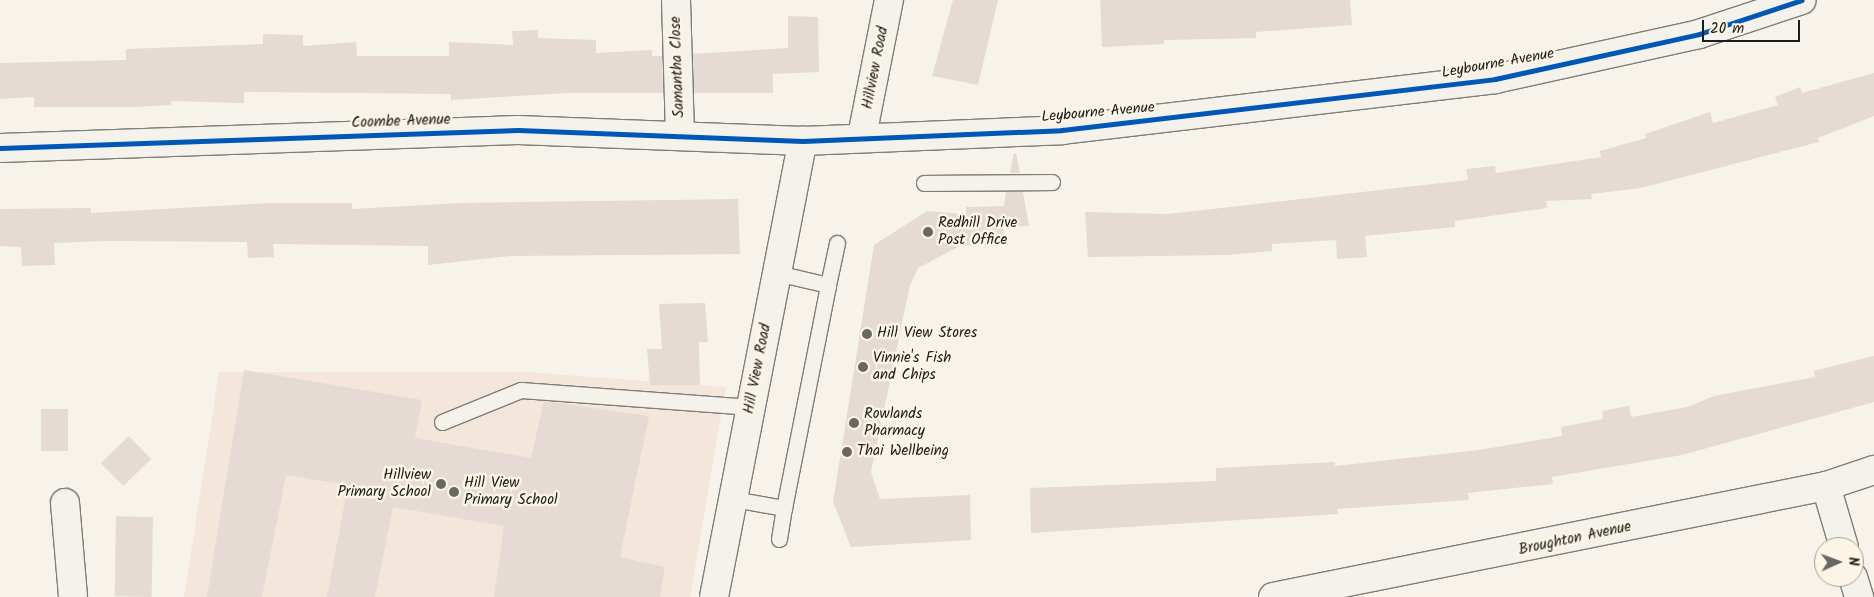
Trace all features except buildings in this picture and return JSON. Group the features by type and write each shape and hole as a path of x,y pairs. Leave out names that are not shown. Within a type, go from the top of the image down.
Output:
{"street":[{"name":"Samantha Close","path":"676,0 680,135"},
{"name":"Hillview Road","path":"862,136 889,0"},
{"name":"Leybourne Avenue","path":"803,141 862,136 1062,130 1495,80 1699,34 1802,0"},
{"name":"Coombe Avenue","path":"0,148 518,130 803,141"},
{"name":"Hill View Road","path":"714,597 803,141"},
{"name":"Broughton Avenue","path":"1273,597 1826,486 1874,470"},
{"path":"1826,486 1841,537"},
{"path":"65,504 73,597"}],"lane":[{"path":"924,183 1052,182"},
{"path":"779,539 837,242"},
{"path":"777,273 828,285"},
{"path":"442,422 521,390 751,407"},
{"path":"733,499 784,508"}],"shaded area":[{"name":"Hill View Primary School","path":"219,372 526,372 726,387 690,597 184,597"}],"cycle path":[{"path":"0,148 518,130 803,141 1062,130 1495,79 1699,34 1802,0"}],"place":[{"name":"Redhill Drive Post Office","path":"928,232"},
{"name":"Hill View Stores","path":"867,334"},
{"name":"Vinnie's Fish and Chips","path":"863,367"},
{"name":"Rowlands Pharmacy","path":"854,423"},
{"name":"Thai Wellbeing","path":"847,452"},
{"name":"Hillview Primary School","path":"441,484"},
{"name":"Hill View Primary School","path":"454,492"}]}
